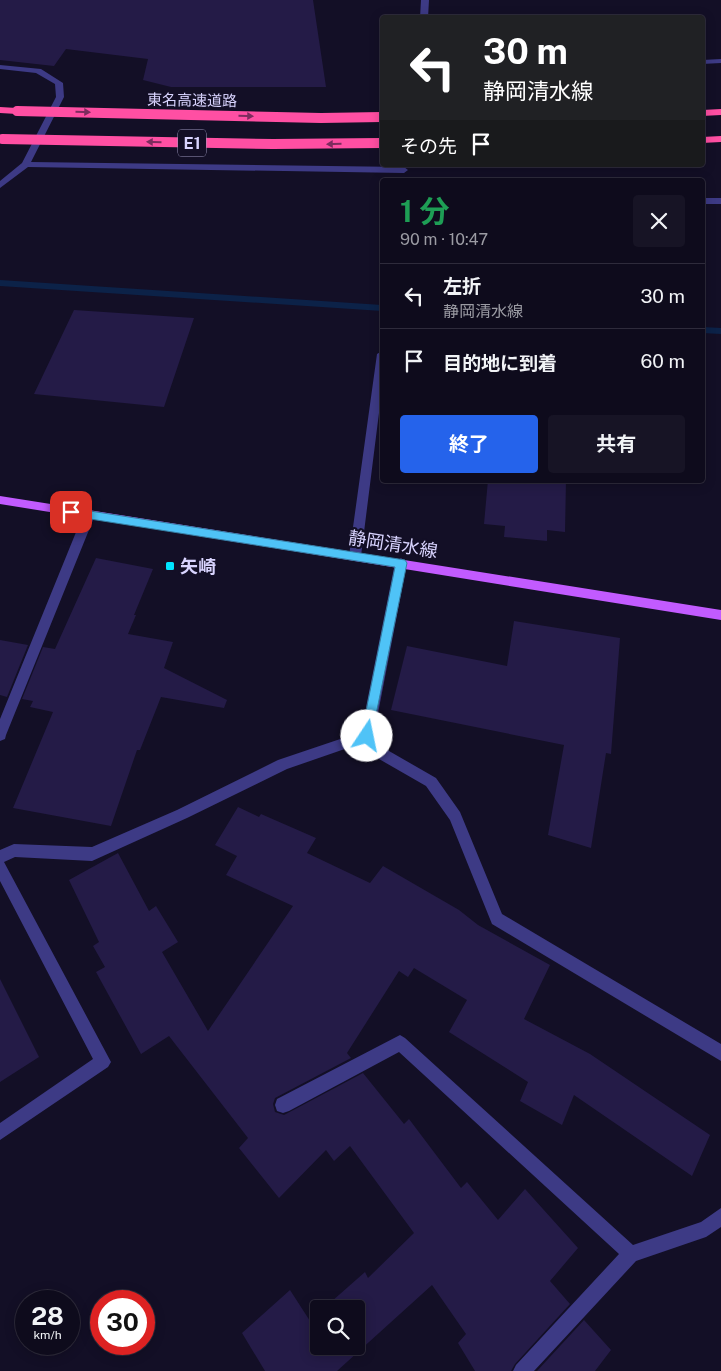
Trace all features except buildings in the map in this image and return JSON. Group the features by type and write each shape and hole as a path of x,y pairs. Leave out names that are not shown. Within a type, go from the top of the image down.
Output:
{"highway":[{"name":"東名高速道路","path":"0,110 321,118 380,117"},
{"path":"705,113 721,112"},
{"name":"E1","path":"1,139 273,144 380,143"},
{"path":"705,140 721,139"}],"main road":[{"name":"静岡清水線","path":"0,500 721,614"}],"street":[{"path":"424,15 425,0"},
{"path":"705,62 721,61"},
{"path":"0,67 38,71 59,83 60,97 26,164 0,185"},
{"path":"26,164 405,168"},
{"path":"705,201 721,201"},
{"path":"355,556 380,369"},
{"path":"0,735 89,515"},
{"path":"367,736 401,563"},
{"path":"0,857 14,850 92,854 182,814 283,764 367,736"},
{"path":"367,736 384,755 431,782 436,789 455,816 496,919 721,1053"},
{"path":"0,867 103,1062 0,1132"},
{"path":"283,1105 400,1044 631,1254"},
{"path":"522,1371 631,1254 706,1229 721,1216"}],"waterway":[{"path":"0,283 380,308"},
{"path":"705,330 721,331"}],"place":[{"name":"矢崎","path":"170,566"}],"route":[{"path":"71,512 401,563 367,736"}]}
